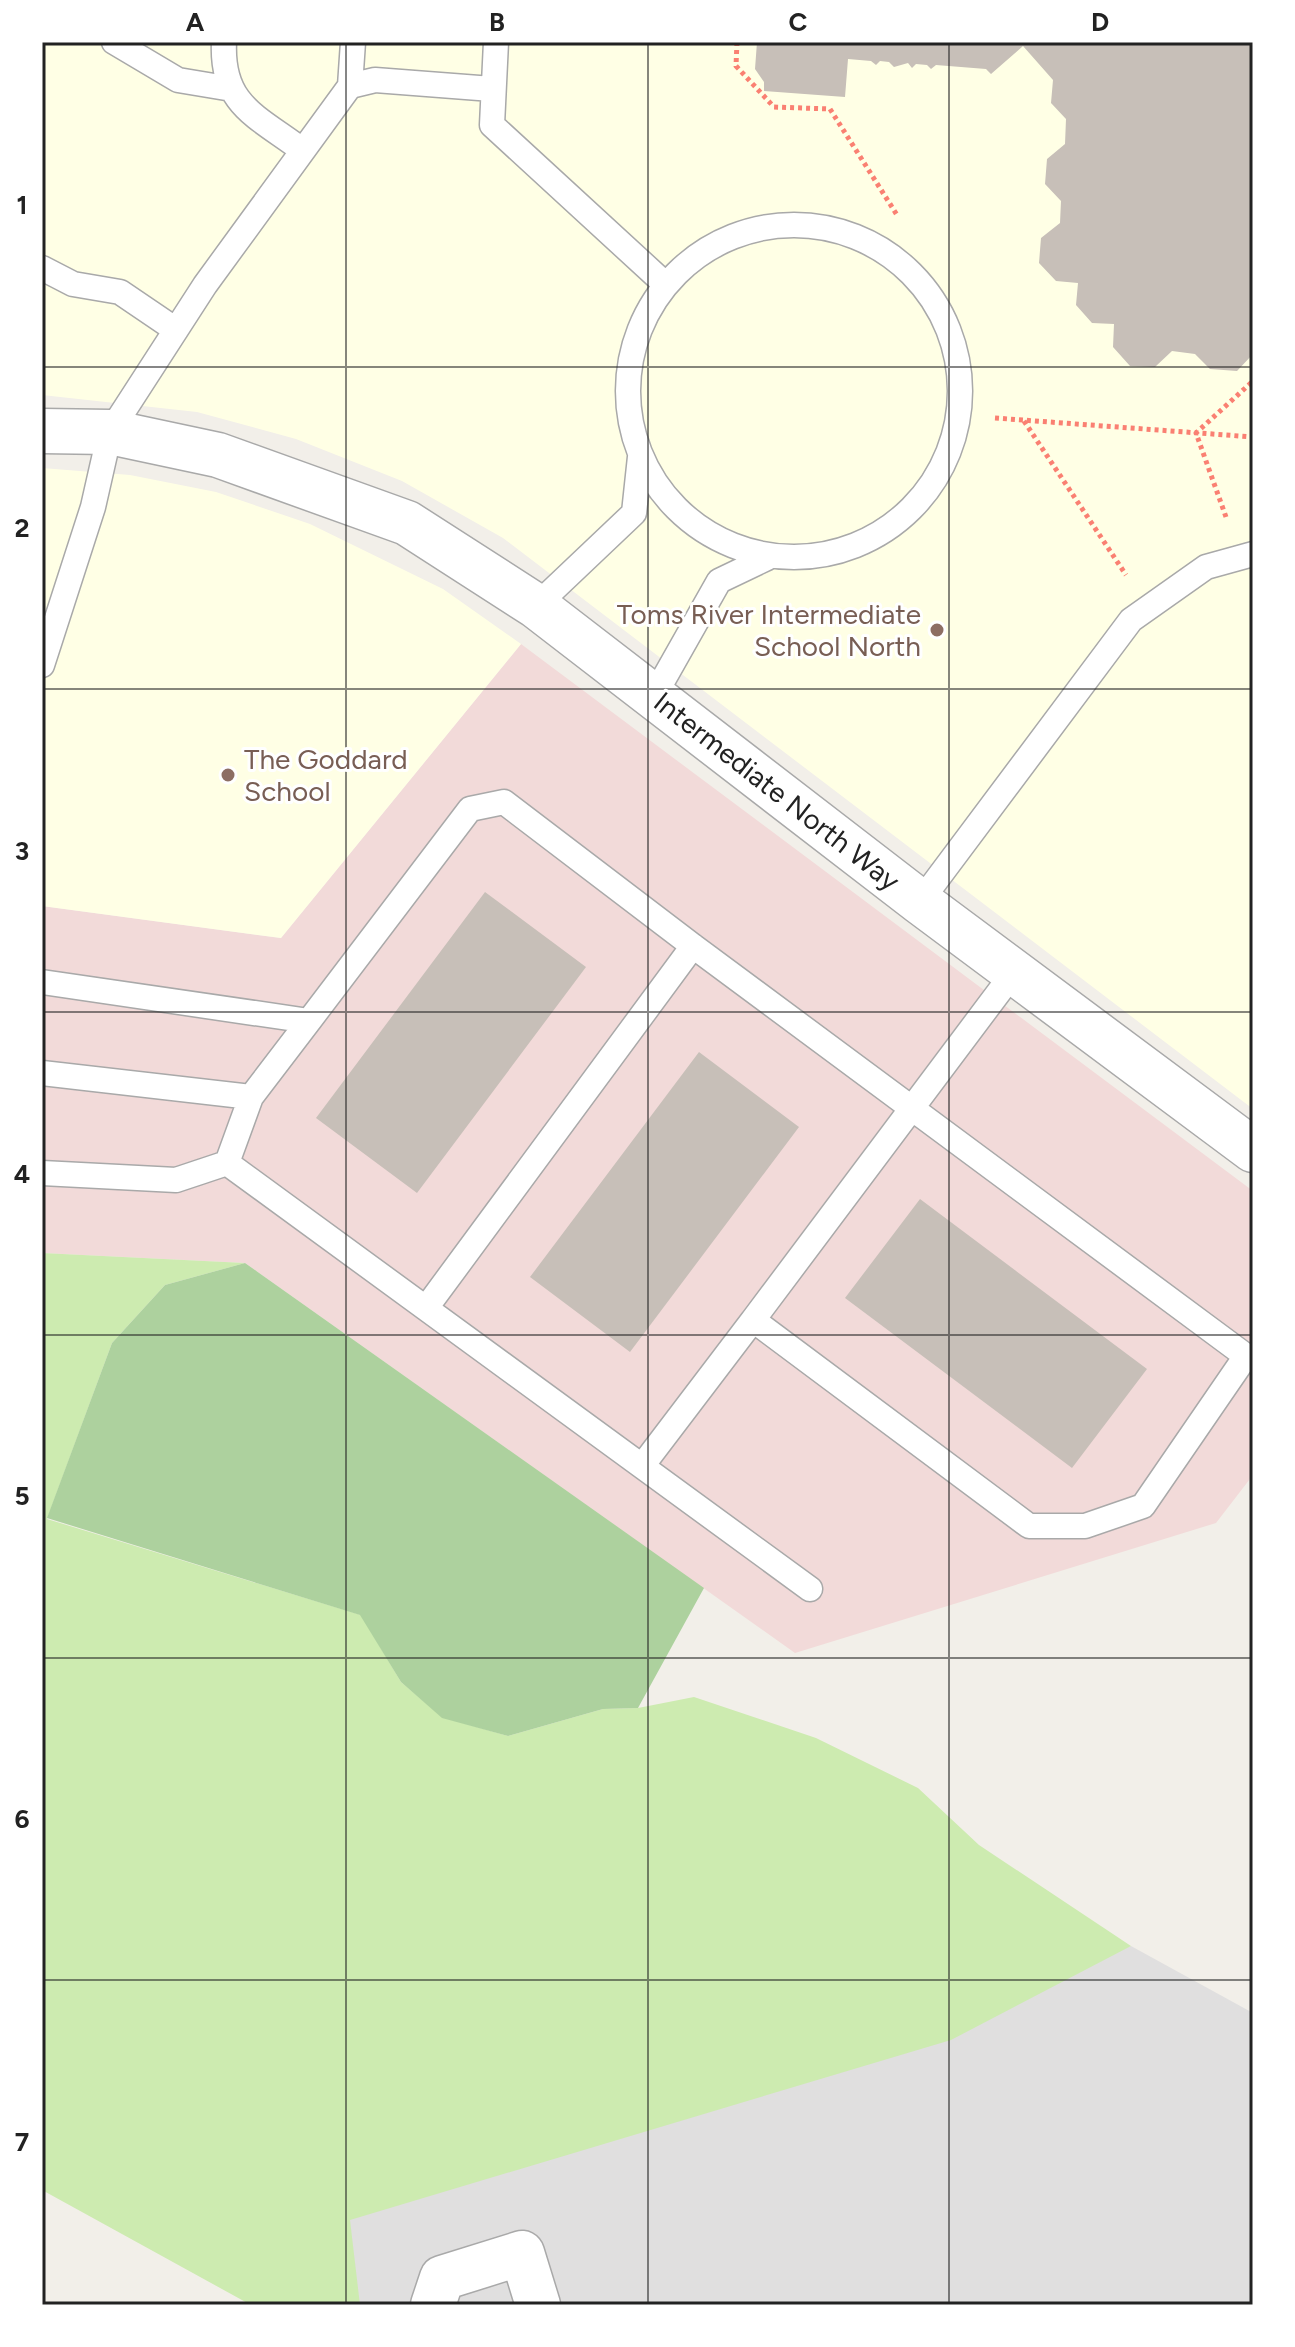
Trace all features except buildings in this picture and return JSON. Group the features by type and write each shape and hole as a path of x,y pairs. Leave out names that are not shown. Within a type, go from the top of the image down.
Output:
{"street":[{"name":"Intermediate North Way","path":"42,431 110,432 218,455 407,523 536,606 920,902 1253,1150"},
{"path":"433,2305 442,2278 522,2253 538,2305"}],"lane":[{"path":"114,42 178,80 232,89"},
{"path":"224,42 223,70 238,102 302,150"},
{"path":"42,665 93,507 110,432 176,330 350,86 353,42"},
{"path":"496,42 492,125 665,284"},
{"path":"350,86 375,80 492,89"},
{"path":"654,696 719,581 767,558 803,557 853,547 897,522 932,485 954,440 961,390 953,340 930,294 894,258 850,234 800,224 750,230 703,250 665,284 641,323 628,366 628,412 640,457 667,500 706,532 767,558"},
{"path":"42,268 73,284 120,292 176,330"},
{"path":"536,606 634,513 640,457"},
{"path":"920,902 1131,620 1206,567 1253,554"},
{"path":"227,1163 251,1097 470,809 504,802 1246,1356 1143,1506 1085,1526 1029,1526 753,1320"},
{"path":"426,1308 693,946"},
{"path":"642,1466 1014,972"},
{"path":"42,982 309,1021"},
{"path":"42,1073 251,1097"},
{"path":"227,1163 810,1589"},
{"path":"42,1173 176,1180 227,1163"}],"path":[{"path":"737,42 736,66 774,107 830,109 897,215"},
{"path":"1196,433 1253,381"},
{"path":"995,418 1253,437"},
{"path":"1024,420 1126,575"},
{"path":"1196,433 1226,517"}],"shaded area":[{"name":"Toms River Intermediate School North","path":"42,42 1253,42 1253,1109 503,538 402,481 296,439 197,412 42,395"},
{"name":"The Goddard School","path":"42,468 130,475 216,492 310,524 443,589 521,644 281,938 42,906"},
{"path":"521,644 1253,1191 1253,1475 1216,1523 795,1653 245,1263 42,1253 42,906 281,938"},
{"path":"1131,1946 1253,2013 1253,2305 335,2305 313,2195"}],"green space":[{"path":"42,1253 245,1263 165,1285 112,1343 47,1519 361,1615 401,1682 442,1717 508,1736 603,1709 638,1708 694,1697 816,1738 918,1788 979,1845 1131,1946 951,2040 350,2220 360,2305 251,2305 42,2190"},
{"path":"245,1263 704,1588 638,1708 603,1709 508,1736 442,1718 401,1682 360,1615 47,1518 112,1343 165,1285"}],"place":[{"name":"Toms River Intermediate School North","path":"937,630"},
{"name":"The Goddard School","path":"228,775"}]}
